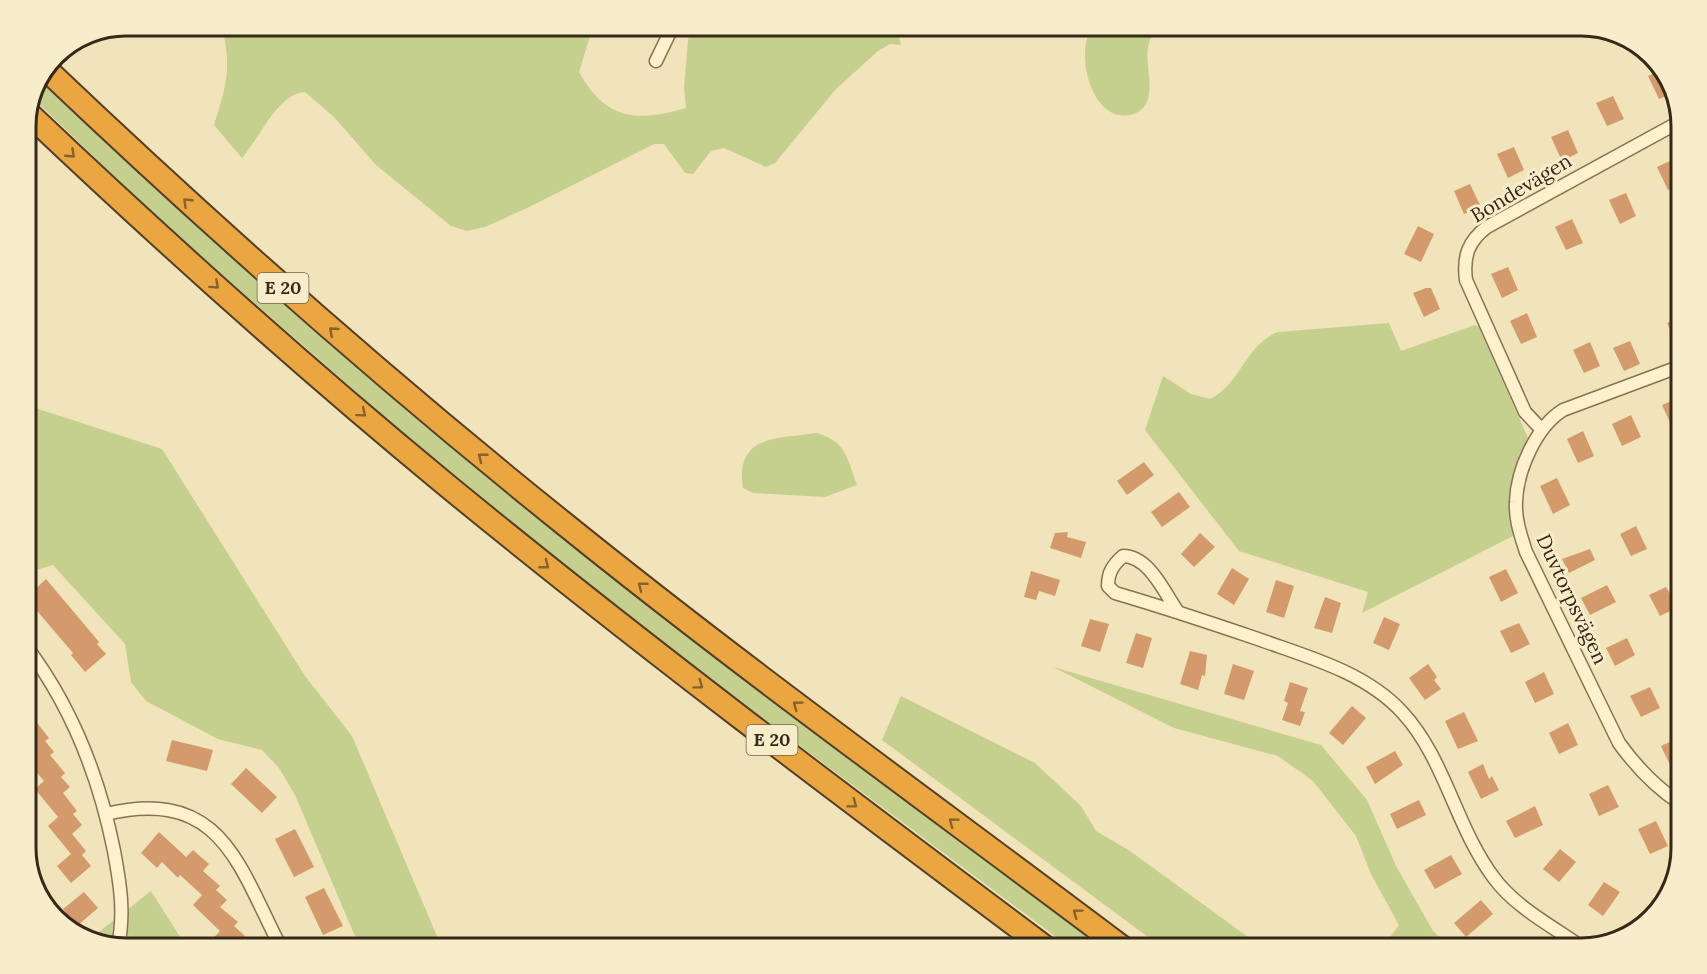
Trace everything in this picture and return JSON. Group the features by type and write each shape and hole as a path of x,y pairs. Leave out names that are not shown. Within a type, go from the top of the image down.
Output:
{"highway":[{"name":"E 20","path":"52,75 280,285 478,454 713,641 1110,938"},
{"name":"E 20","path":"36,120 263,328 452,489 670,663 1033,938"}],"street":[{"path":"656,61 668,36"},
{"name":"Bondevägen","path":"1542,430 1525,412 1466,280 1464,264 1468,249 1475,236 1487,227 1671,126"},
{"name":"Duvtorpsvägen","path":"1671,370 1563,410 1553,417 1542,430 1518,481 1516,503 1518,527 1526,552 1619,743 1636,766 1659,789 1671,797"},
{"path":"1178,612 1143,562 1134,556 1123,556 1114,564 1108,576 1108,586 1115,593 1178,612 1343,671 1385,696 1421,735 1456,810 1494,877 1508,894 1569,938"},
{"path":"36,660 58,693 87,754 106,814 123,896 119,937"},
{"path":"106,814 136,807 162,808 188,815 206,825 222,838 236,860 275,938"}],"green space":[{"path":"224,36 590,36 579,72 589,88 611,108 637,116 668,113 686,108 684,87 688,36 899,36 901,45 890,44 878,51 836,89 775,163 766,167 724,148 711,151 693,174 685,173 664,144 654,144 527,208 485,227 467,231 451,226 376,165 334,117 305,92 295,94 278,108 242,158 214,125 226,80 227,58"},
{"path":"1088,36 1152,36 1147,55 1149,94 1147,103 1142,109 1133,114 1119,115 1107,110 1097,99 1086,70"},
{"path":"46,85 310,325 476,466 709,650 1091,938 1058,938 701,672 448,472 163,223 39,104"},
{"path":"1389,323 1401,351 1475,325 1479,327 1528,438 1513,476 1509,497 1513,536 1362,613 1368,592 1239,551 1145,430 1163,376 1191,394 1210,399 1229,384 1258,346 1278,332"},
{"path":"36,408 162,449 305,676 352,736 438,938 356,938 295,795 279,768 262,750 218,739 146,701 131,682 125,644 53,565 36,570"},
{"path":"817,433 834,441 840,447 848,459 857,485 825,497 753,493 743,488 742,470 746,457 753,448 762,442 774,439"},
{"path":"1053,667 1321,745 1367,800 1396,866 1433,931 1441,938 1389,938 1399,925 1371,874 1356,836 1313,781 1278,756 1174,728"},
{"path":"901,696 1035,763 1081,806 1096,831 1130,851 1249,938 1149,938 882,740"},
{"path":"151,891 181,938 126,938 98,933"}],"building":[{"path":"1654,74 1666,96 1659,99 1648,76"},
{"path":"1613,96 1624,119 1607,126 1596,103"},
{"path":"1568,130 1578,153 1562,161 1551,137"},
{"path":"1514,147 1524,170 1508,178 1497,154"},
{"path":"1671,160 1671,189 1668,190 1657,167"},
{"path":"1470,184 1481,207 1464,214 1454,191"},
{"path":"1626,193 1636,216 1620,224 1609,200"},
{"path":"1572,219 1583,243 1566,250 1555,227"},
{"path":"1418,226 1434,234 1421,262 1404,254"},
{"path":"1508,267 1518,290 1502,298 1491,274"},
{"path":"1431,288 1440,309 1424,317 1413,293"},
{"path":"1527,313 1537,337 1521,344 1510,321"},
{"path":"1630,341 1640,364 1624,371 1613,348"},
{"path":"1590,342 1600,366 1584,373 1573,350"},
{"path":"1671,401 1671,424 1662,405"},
{"path":"1631,415 1641,437 1622,446 1612,424"},
{"path":"1583,431 1594,456 1578,463 1567,439"},
{"path":"1144,462 1154,475 1127,495 1117,481"},
{"path":"1557,478 1570,505 1553,514 1540,486"},
{"path":"1179,492 1190,507 1162,527 1151,512"},
{"path":"1636,526 1647,549 1631,556 1620,534"},
{"path":"1068,532 1067,537 1086,542 1081,558 1050,548 1055,533"},
{"path":"1200,533 1215,547 1194,567 1181,554"},
{"path":"1590,549 1595,560 1569,573 1562,559"},
{"path":"1232,568 1249,579 1234,605 1217,594"},
{"path":"1506,569 1518,593 1501,602 1489,577"},
{"path":"1031,571 1060,580 1055,596 1039,591 1036,600 1024,597"},
{"path":"46,579 99,642 97,644 106,654 85,672 71,655 73,653 36,610 36,588"},
{"path":"1276,580 1294,586 1284,618 1266,612"},
{"path":"1607,585 1616,602 1590,615 1581,598"},
{"path":"1666,587 1671,595 1671,610 1660,616 1649,595"},
{"path":"1325,597 1341,603 1332,633 1314,628"},
{"path":"1384,617 1400,624 1389,650 1373,643"},
{"path":"1090,619 1109,624 1100,652 1081,646"},
{"path":"1519,623 1530,644 1511,653 1500,631"},
{"path":"1136,633 1152,638 1143,668 1126,663"},
{"path":"1627,638 1635,655 1615,666 1606,648"},
{"path":"1190,651 1207,655 1205,676 1202,675 1198,690 1180,684"},
{"path":"1233,664 1254,671 1244,700 1224,694"},
{"path":"1428,664 1437,677 1434,680 1441,689 1425,700 1409,678"},
{"path":"1544,672 1554,694 1535,703 1525,682"},
{"path":"1290,682 1308,688 1300,711 1305,712 1300,726 1282,720 1288,703 1284,701"},
{"path":"1650,687 1660,708 1641,717 1630,696"},
{"path":"1352,706 1366,718 1343,745 1329,733"},
{"path":"1464,712 1478,741 1458,749 1445,721"},
{"path":"36,722 49,738 45,741 54,752 50,755 65,773 61,777 70,787 63,793 77,811 73,814 82,825 72,834 86,851 82,855 91,866 71,883 57,866 71,854 48,826 58,817 36,790 44,781 36,772"},
{"path":"1568,723 1578,745 1559,754 1549,733"},
{"path":"172,740 213,750 207,771 166,761"},
{"path":"1671,741 1671,767 1661,746"},
{"path":"1395,751 1403,765 1375,784 1366,767"},
{"path":"1483,764 1489,779 1492,776 1499,790 1481,799 1468,772"},
{"path":"246,768 277,797 262,813 231,784"},
{"path":"1608,785 1619,807 1599,816 1589,794"},
{"path":"1419,800 1426,815 1397,829 1390,814"},
{"path":"1535,806 1543,825 1515,838 1506,821"},
{"path":"1656,821 1668,846 1650,854 1638,829"},
{"path":"295,829 314,867 294,877 275,839"},
{"path":"159,832 186,857 193,850 209,864 203,871 220,886 216,890 227,900 220,907 238,922 234,926 245,936 243,938 213,938 220,931 193,905 202,895 180,875 178,878 162,862 157,868 141,853"},
{"path":"1560,849 1576,862 1559,882 1543,869"},
{"path":"1451,855 1462,874 1435,889 1424,870"},
{"path":"1604,882 1620,892 1603,916 1588,905"},
{"path":"324,888 343,926 323,935 305,897"},
{"path":"84,892 98,908 79,924 63,909"},
{"path":"1481,900 1493,914 1466,937 1454,923"}]}
